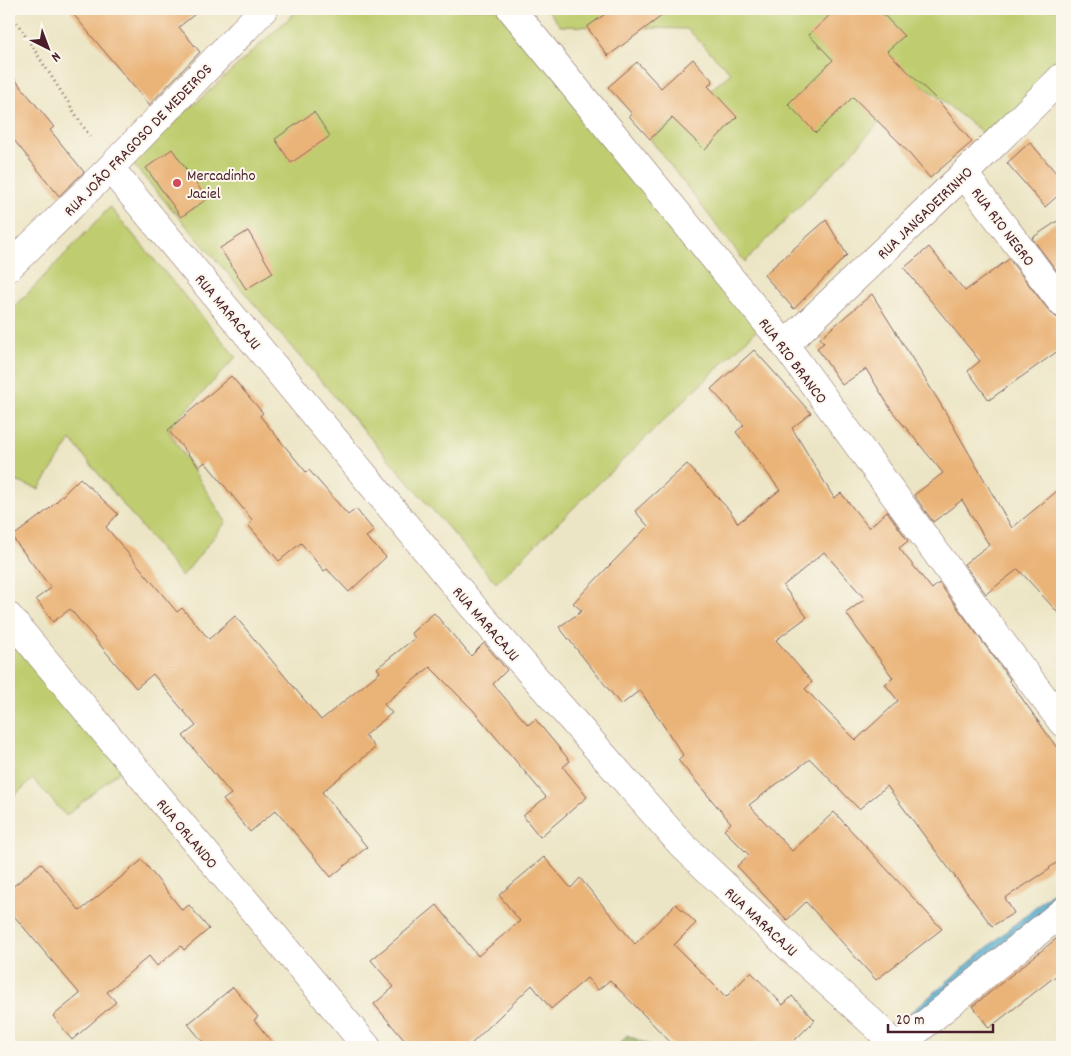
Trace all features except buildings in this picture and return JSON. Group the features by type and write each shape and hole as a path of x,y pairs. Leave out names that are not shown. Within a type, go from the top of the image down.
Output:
{"street":[{"name":"RUA JOÃO FRAGOSO DE MEDEIROS","path":"9,267 110,168 264,9"},
{"name":"RUA RIO BRANCO","path":"511,9 785,345 994,632 1062,722"},
{"name":"RUA JANGADEIRINHO","path":"785,345 964,174 1062,77"},
{"name":"RUA MARACAJU","path":"110,168 474,608 681,844 802,959 891,1040"},
{"name":"RUA RIO NEGRO","path":"964,174 1062,303"},
{"name":"RUA ORLANDO","path":"9,617 367,1047"},
{"path":"891,1040 1062,912"}],"path":[{"path":"9,17 14,18 110,168"}],"green space":[{"path":"299,9 509,9 759,328 496,583 131,162"},
{"path":"547,9 1062,9 1062,70 996,143 917,81 850,155 745,262 650,139 731,73 687,29 560,26"},
{"path":"110,207 236,357 168,430 226,522 182,577 71,440 39,489 9,479 9,313"},
{"path":"9,618 123,768 66,816 33,779 9,800"},
{"path":"627,1035 654,1047 617,1047"}],"water":[{"path":"1062,884 1062,898 934,1001 886,1047 870,1047"}],"place":[{"name":"Mercadinho Jaciel","path":"177,183"}]}
